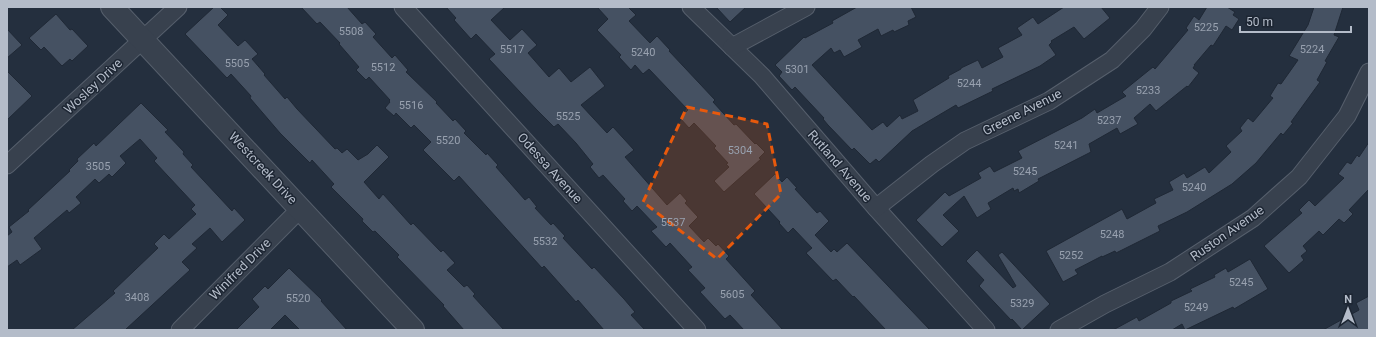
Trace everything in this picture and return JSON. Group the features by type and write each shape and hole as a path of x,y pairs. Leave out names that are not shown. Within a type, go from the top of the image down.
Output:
{"street":[{"name":"Westcreek Drive","path":"112,7 301,208 413,330"},
{"name":"Wosley Drive","path":"7,165 178,7"},
{"name":"Odessa Avenue","path":"404,7 696,330"},
{"name":"Rutland Avenue","path":"691,7 762,76 876,208 986,330"},
{"path":"732,47 806,7"},
{"name":"Greene Avenue","path":"876,208 932,164 965,141 1049,101 1112,60 1143,29 1160,7"},
{"name":"Ruston Avenue","path":"1059,330 1105,304 1170,272 1253,218 1299,176 1328,140 1347,116 1369,72"},
{"name":"Winifred Drive","path":"180,330 301,208"}],"highlighted area":[{"path":"687,107 767,124 781,194 717,259 643,202"}],"building":[{"path":"214,7 220,7 228,15 218,25 238,46 245,40 258,54 252,59 265,74 264,75 285,99 287,97 335,149 337,148 342,153 347,149 358,160 368,154 377,145 389,157 364,182 379,199 383,194 411,225 413,223 441,252 443,250 455,263 447,270 464,287 467,285 475,294 473,296 504,330 464,330 443,306 444,305 397,257 399,255 375,231 373,232 362,221 363,219 331,187 334,184 312,160 310,163 280,133 250,98 251,96 231,74 227,78 185,34"},
{"path":"301,7 347,7 362,24 365,22 376,34 373,37 392,58 395,55 408,70 406,72 437,102 436,103 453,121 455,119 466,131 464,133 498,165 496,167 525,200 529,197 537,207 535,208 551,225 553,223 565,236 563,238 592,269 594,267 624,299 635,312 631,315 645,330 604,330 578,300 576,302 544,266 542,268 459,176 454,181 423,150 431,142 414,125 411,128 396,113 394,116 385,108 390,100 369,77 366,80 356,70 359,67 339,44 340,43 320,22 317,24"},
{"path":"446,7 505,7 491,20 510,40 522,29 537,45 528,53 549,77 559,68 571,82 590,67 605,86 581,105 607,133 613,127 634,150 625,157 667,205 680,193 687,201 685,203 698,217 689,226 704,242 708,238 716,246 718,244 729,256 726,259 755,291 751,295 783,330 744,330 730,315 725,319 700,292 705,288 688,270 692,267 670,243 666,247 651,231 657,227 637,206 632,211 623,201 625,199 603,175 599,178 590,167 593,164 576,143 558,124 554,127 536,109 489,59 495,54 476,34 471,39 454,20 456,18"},
{"path":"597,7 628,7 636,15 629,21 650,43 657,36 715,100 713,102 734,125 736,124 765,152 759,158 761,159 724,192 714,181 729,167 726,164 728,163 714,148 716,146 694,123 689,128 680,118 688,110 649,69 643,74 635,65 631,70 619,57 621,55 597,30 608,19"},
{"path":"716,7 746,7 730,22"},
{"path":"857,7 911,7 916,17 908,21 909,25 894,32 893,30 881,36 878,29 858,40 862,47 844,57 840,50 834,53 831,48 812,65 872,130 883,122 887,127 900,115 902,119 918,111 913,100 949,78 948,76 961,68 978,60 982,68 1003,57 998,48 1022,35 1017,28 1033,17 1038,24 1064,7 1101,7 1110,18 1084,39 1074,27 1051,41 1052,42 1049,45 1056,55 1040,66 992,89 993,91 958,108 956,105 912,131 879,162 876,159 870,164 854,148 852,150 795,87 792,90 779,76 782,72 775,65 804,37 805,38 833,23 832,21"},
{"path":"1207,7 1227,7 1235,12 1233,15 1239,19 1232,30 1226,26 1213,46 1211,45 1194,65 1193,68 1199,73 1188,87 1187,86 1156,111 1150,104 1134,118 1138,124 1120,134 1117,128 1089,144 1091,152 1038,179 1039,181 1019,193 1018,189 1014,191 1013,188 988,203 991,209 977,218 964,196 943,215 959,231 942,247 916,220 945,192 949,196 981,178 978,173 990,166 994,172 1022,158 1018,151 1082,118 1095,109 1097,113 1126,96 1122,92 1153,67 1155,69 1188,30 1186,28 1194,16 1199,20"},
{"path":"1314,7 1343,7 1334,35 1339,37 1325,61 1327,62 1317,80 1320,82 1291,122 1293,123 1283,135 1281,133 1256,163 1232,184 1187,212 1158,226 1160,231 1116,253 1115,251 1102,256 1075,270 1078,274 1063,282 1046,251 1122,209 1127,219 1156,203 1154,199 1173,190 1169,182 1184,173 1187,178 1205,167 1209,173 1231,152 1226,146 1242,131 1240,128 1248,118 1253,122 1273,98 1270,96 1278,83 1281,84 1298,60 1289,56 1308,25"},
{"path":"56,14 70,30 72,29 88,46 72,61 70,59 62,66 44,47 41,50 29,38"},
{"path":"7,29 22,45 7,58"},
{"path":"7,71 32,96 7,120"},
{"path":"141,103 168,130 165,132 184,152 183,154 193,165 191,167 232,211 234,208 245,220 222,242 210,228 192,244 197,248 182,262 190,270 125,330 72,330 115,293 113,291 158,248 154,244 164,234 169,239 196,214 191,209 195,205 154,161 157,158 140,139 120,156 126,163 112,177 109,174 99,183 95,179 76,197 81,203 69,213 67,210 34,238 42,249 20,265 17,260 7,267 7,236 12,232 9,227 29,211 28,210 70,171 69,170 78,161 77,159 94,143 96,146"},
{"path":"1369,142 1369,189 1349,210 1353,214 1344,223 1339,219 1323,235 1319,231 1303,246 1307,251 1301,256 1304,260 1289,273 1264,246 1302,213 1299,210 1309,200 1315,206 1344,178 1338,174 1347,162 1351,164 1357,155 1359,157"},
{"path":"775,174 782,182 787,177 797,188 795,189 817,213 820,211 829,221 815,235 831,252 834,249 837,252 847,243 930,330 886,330 836,279 833,281 806,253 812,248 793,228 788,233 754,194"},
{"path":"977,250 1013,288 1016,286 998,255 1002,252 1050,304 1022,330 979,286 984,280 966,261"},
{"path":"1250,259 1268,289 1234,309 1233,307 1185,330 1182,324 1172,330 1113,330 1137,317 1139,321 1171,303 1171,301 1192,291 1190,289 1215,277 1214,275 1226,268 1228,272"},
{"path":"289,268 322,300 321,301 347,330 300,330 285,315 270,330 236,330 259,307 252,299 265,286 268,289"},
{"path":"1369,296 1369,330 1323,330 1359,310 1356,303"}]}
